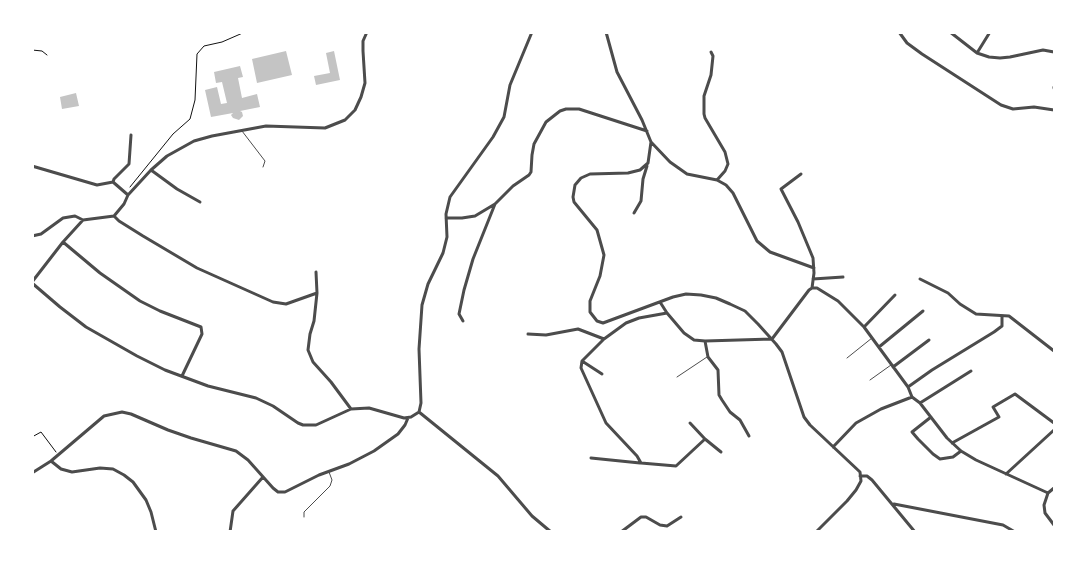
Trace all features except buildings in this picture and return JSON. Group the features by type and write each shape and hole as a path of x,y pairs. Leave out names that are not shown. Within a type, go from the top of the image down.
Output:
{"street":[{"path":"32,236 41,234 62,218 75,216 83,220 114,216 124,204 128,195 151,170 167,156 194,141 266,126 325,128 335,126 349,118 361,97 365,83 363,51 364,38 367,32"},
{"path":"32,473 58,455 104,416 122,412 191,438 230,448 243,456 273,488 282,493 364,456 383,446 402,430 408,418 419,412 421,403 419,349 422,306 428,284 443,253 447,237 446,218 450,197 493,137 504,117 510,84 532,32"},
{"path":"606,32 617,72 651,142 670,162 687,174 717,180 726,185 733,193 757,241 770,252 814,268"},
{"path":"898,32 907,43 922,54 1002,105 1013,109 1034,107 1054,110"},
{"path":"950,32 977,53 1000,58 1043,50 1054,52"},
{"path":"977,53 990,32"},
{"path":"711,52 713,56 712,75 704,96 704,114 722,146 728,164 717,180"},
{"path":"446,218 470,217 495,204 513,186 532,172 534,144 546,122 560,111 579,109 647,132"},
{"path":"32,166 97,185 113,182 129,164 131,135"},
{"path":"634,213 641,201 643,179 648,163 651,142"},
{"path":"648,163 640,170 628,173 590,174 581,178 575,185 573,197 577,208 597,230 603,246 604,255 600,276 590,301 590,312 597,321 603,323 686,294 716,298 745,312 772,338 782,352 804,417 810,425 860,472 861,481 847,501 816,532"},
{"path":"151,170 177,189 200,202"},
{"path":"660,302 684,333 694,340 772,338 812,288 813,258 807,241 781,191 782,187 801,174"},
{"path":"113,182 128,195"},
{"path":"463,321 459,314 464,290 473,259 495,204"},
{"path":"114,216 142,236 197,268 273,302 286,304 318,294"},
{"path":"83,220 32,282 86,327 137,356 182,376 221,390 256,398 274,406 303,425 316,425 351,409 369,408 408,418"},
{"path":"63,242 100,273 140,301 201,327 202,334 182,376"},
{"path":"316,272 318,294 308,346 309,356 351,409"},
{"path":"813,279 843,277"},
{"path":"920,279 948,293 960,304 976,314 1009,316 1054,351"},
{"path":"812,288 817,288 838,301 864,327 908,387 912,397 920,403 952,443 961,451 1048,493"},
{"path":"864,327 895,295"},
{"path":"879,347 923,311"},
{"path":"641,463 637,456 606,423 581,368 582,361 604,339 626,323 639,318 667,313"},
{"path":"908,387 1002,326 1002,316"},
{"path":"528,334 546,334 578,329 604,339"},
{"path":"892,366 929,340"},
{"path":"705,341 708,357 718,370 719,395 730,412 740,420 749,436"},
{"path":"582,361 602,374"},
{"path":"920,403 971,371"},
{"path":"952,443 999,417 993,407 1015,394 1054,423"},
{"path":"833,446 856,423 881,409 912,397"},
{"path":"419,412 498,476 532,516 551,532"},
{"path":"931,417 912,432 918,439 940,459 953,457 961,451"},
{"path":"690,423 721,452"},
{"path":"1006,474 1054,430"},
{"path":"591,458 676,466 705,438"},
{"path":"51,460 66,471 79,472 107,468 124,475 133,482 146,500 156,532"},
{"path":"860,476 867,476 872,480 894,504 915,532"},
{"path":"230,532 233,511 263,477"},
{"path":"1054,488 1048,493 1044,505 1045,512 1054,525"},
{"path":"894,504 1003,525 1015,532"},
{"path":"620,532 641,517 646,517 660,525 667,526 681,517"}],"lane":[{"path":"242,130 265,161 263,166"},
{"path":"847,358 872,337"},
{"path":"676,376 708,357"},
{"path":"870,380 892,366"},
{"path":"304,517 304,512 330,486 332,480 329,471"}],"path":[{"path":"130,186 173,134 190,119 195,100 197,54 204,46 222,42 245,32"},
{"path":"32,50 42,51 47,55"},
{"path":"32,437 41,432 58,455"}]}
